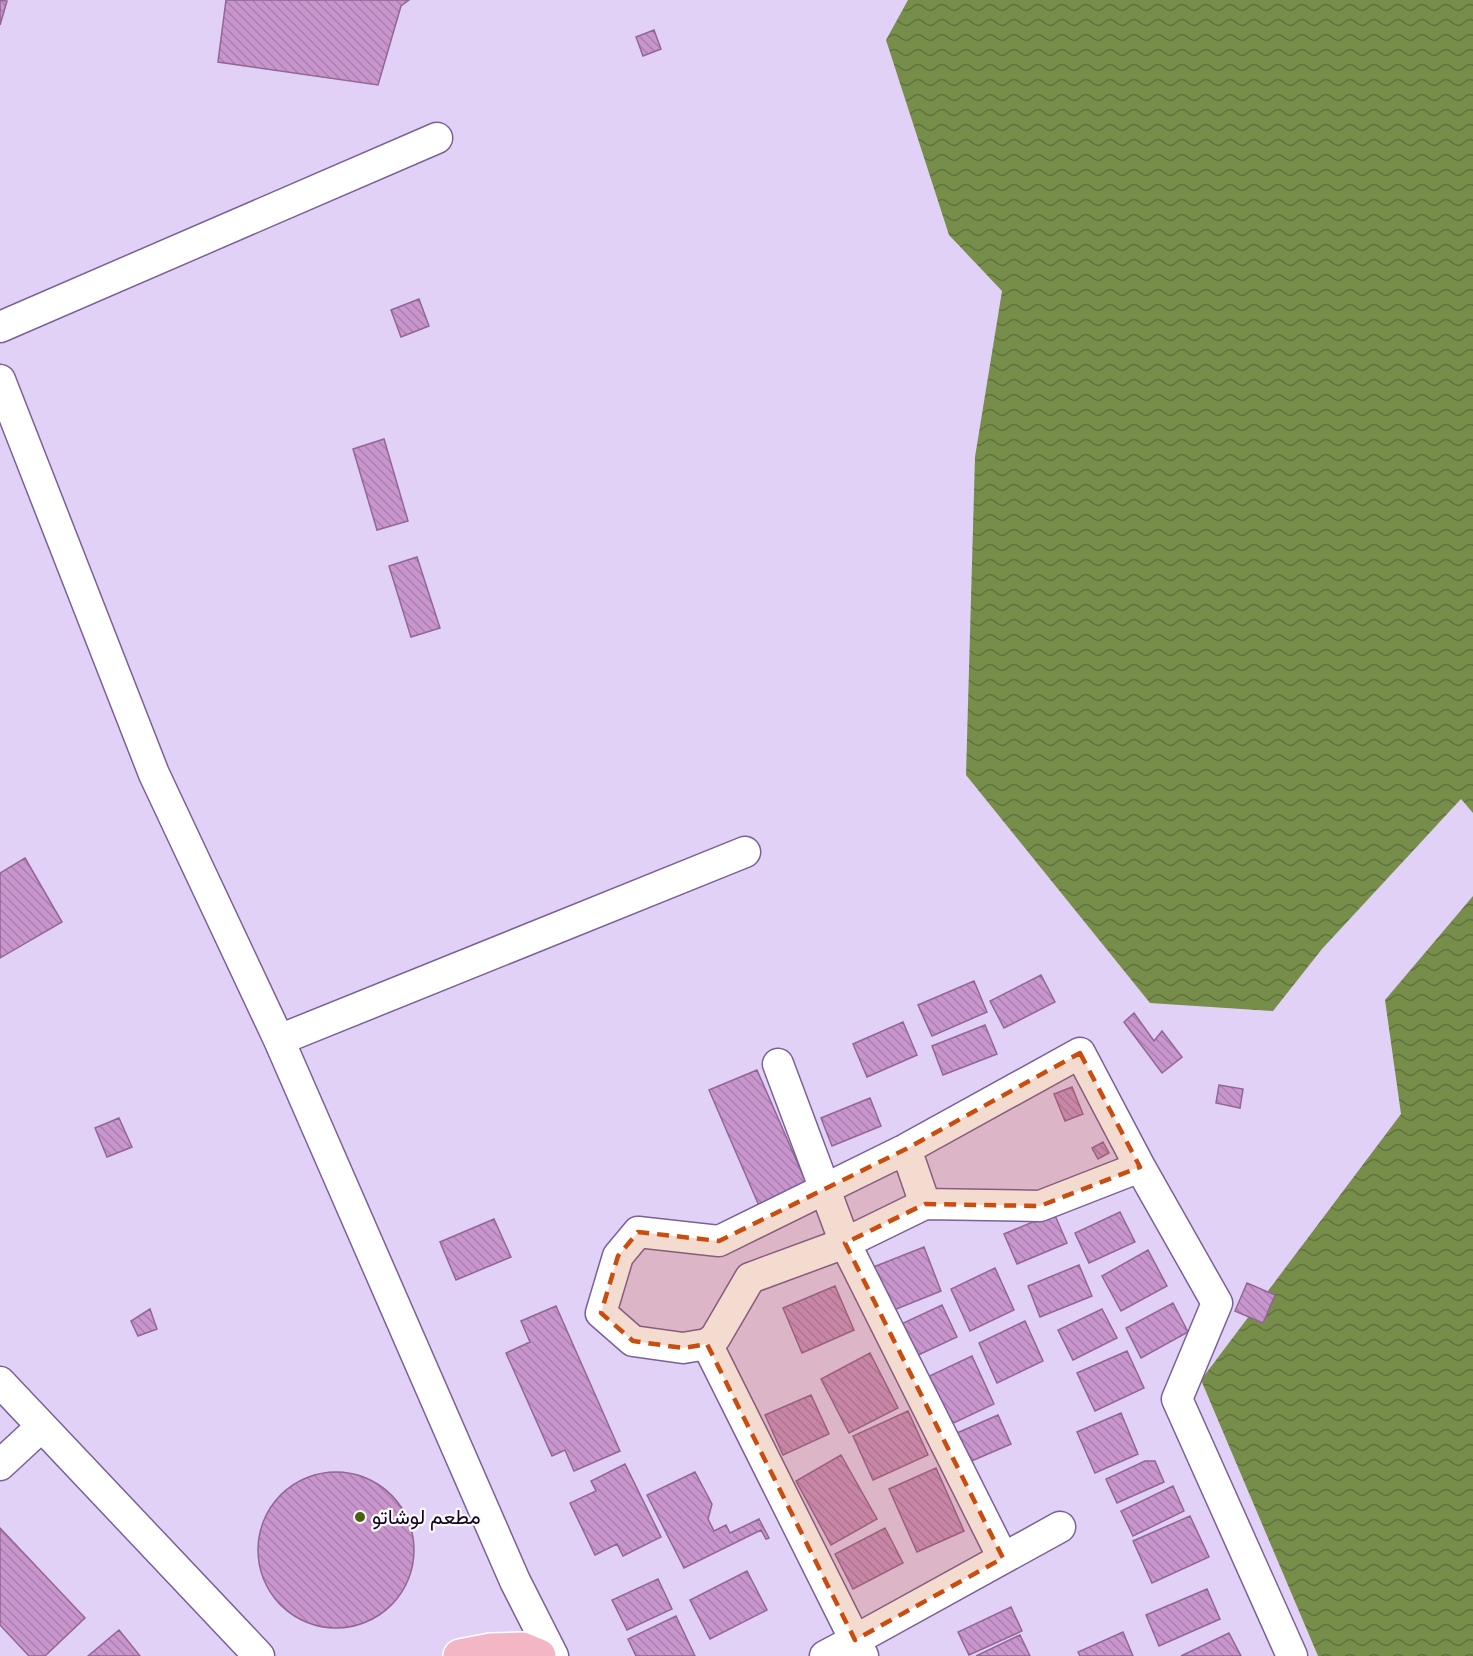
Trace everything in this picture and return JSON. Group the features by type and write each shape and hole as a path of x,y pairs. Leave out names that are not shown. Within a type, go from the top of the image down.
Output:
{"main road":[{"path":"460,1656 491,1650 522,1648 539,1656"}],"street":[{"path":"0,327 436,138"},
{"path":"0,380 154,774 279,1040 515,1581 553,1656"},
{"path":"279,1040 745,852"},
{"path":"1140,1167 1040,1206 925,1203 845,1243 750,1278 715,1338 707,1344 683,1348 633,1341 601,1313 618,1256 638,1232 720,1241 906,1149 1080,1053 1140,1167 1217,1303 1178,1399 1292,1656"},
{"path":"778,1064 845,1243 1003,1558"},
{"path":"906,1149 925,1203"},
{"path":"707,1344 859,1648"},
{"path":"0,1382 259,1656"},
{"path":"0,1465 41,1427"},
{"path":"825,1656 859,1648 1003,1558 1060,1527"}],"highlighted area":[{"path":"1080,1053 1140,1167 1040,1206 925,1204 845,1243 1003,1558 855,1640 707,1344 683,1348 633,1341 601,1313 618,1256 638,1232 719,1241 906,1149"}],"water":[{"path":"908,0 1473,0 1473,813 1461,799 1322,949 1273,1011 1150,1003 966,775 975,457 1002,291 949,235 886,40"},
{"path":"1473,896 1473,1656 1318,1656 1201,1380 1401,1114 1385,1000"}],"building":[{"path":"0,0 7,1 0,25"},
{"path":"226,0 409,0 401,6 378,85 218,62"},
{"path":"654,30 661,49 643,56 636,37"},
{"path":"419,299 429,326 401,337 391,310"},
{"path":"384,439 408,521 377,530 353,449"},
{"path":"417,557 440,628 411,637 389,566"},
{"path":"25,858 62,922 0,958 0,873"},
{"path":"1041,975 1055,1002 1004,1028 990,1001"},
{"path":"974,981 987,1012 932,1036 918,1005"},
{"path":"1134,1013 1154,1041 1162,1031 1182,1057 1162,1073 1124,1022"},
{"path":"903,1022 917,1055 867,1077 853,1044"},
{"path":"985,1025 997,1054 943,1075 932,1046"},
{"path":"757,1070 808,1187 760,1208 709,1090"},
{"path":"1219,1085 1243,1089 1240,1108 1216,1103"},
{"path":"1072,1087 1083,1114 1065,1121 1054,1094"},
{"path":"870,1098 881,1126 832,1146 821,1118"},
{"path":"119,1118 132,1147 107,1157 95,1128"},
{"path":"1103,1142 1109,1153 1098,1159 1092,1148"},
{"path":"1120,1212 1135,1242 1089,1263 1075,1233"},
{"path":"1054,1213 1067,1243 1017,1264 1004,1234"},
{"path":"494,1219 511,1257 456,1280 440,1242"},
{"path":"924,1247 941,1291 889,1312 871,1268"},
{"path":"1148,1250 1167,1286 1121,1311 1102,1276"},
{"path":"1079,1265 1092,1296 1040,1317 1028,1286"},
{"path":"995,1268 1014,1310 970,1331 951,1289"},
{"path":"1247,1283 1275,1295 1263,1323 1235,1311"},
{"path":"835,1286 854,1330 802,1353 783,1308"},
{"path":"1173,1303 1188,1332 1141,1358 1126,1328"},
{"path":"942,1305 957,1337 912,1358 897,1326"},
{"path":"556,1306 620,1451 574,1471 565,1450 552,1456 506,1353 530,1342 521,1321"},
{"path":"150,1309 157,1329 138,1336 131,1321"},
{"path":"1102,1309 1117,1338 1073,1360 1058,1330"},
{"path":"1025,1321 1043,1361 997,1383 979,1343"},
{"path":"1127,1351 1144,1388 1095,1411 1077,1373"},
{"path":"870,1353 898,1408 849,1433 821,1379"},
{"path":"972,1356 994,1404 945,1427 923,1379"},
{"path":"811,1395 829,1434 783,1455 765,1415"},
{"path":"908,1411 928,1455 873,1480 853,1436"},
{"path":"1121,1413 1138,1454 1095,1473 1077,1432"},
{"path":"998,1415 1011,1444 960,1466 948,1437"},
{"path":"841,1455 877,1519 831,1545 796,1481"},
{"path":"1145,1461 1155,1461 1164,1482 1117,1503 1106,1479"},
{"path":"625,1464 661,1537 623,1556 617,1544 595,1555 570,1503 596,1491 591,1481"},
{"path":"936,1468 964,1531 917,1552 889,1489"},
{"path":"336,1472 366,1478 391,1495 408,1520 414,1550 408,1580 391,1605 366,1622 336,1628 306,1622 281,1605 264,1580 258,1550 264,1520 281,1495 306,1478"},
{"path":"695,1472 712,1504 708,1519 714,1531 726,1525 730,1533 759,1519 769,1538 766,1539 761,1530 684,1568 647,1495"},
{"path":"1173,1486 1184,1511 1133,1536 1121,1511"},
{"path":"1190,1516 1209,1557 1152,1583 1133,1541"},
{"path":"0,1528 85,1618 45,1656 29,1656 0,1625"},
{"path":"885,1528 903,1563 853,1589 835,1554"},
{"path":"747,1571 767,1610 710,1639 690,1600"},
{"path":"658,1579 672,1609 627,1630 612,1600"},
{"path":"1207,1589 1220,1619 1159,1646 1146,1615"},
{"path":"1011,1607 1022,1631 969,1655 958,1632"},
{"path":"676,1616 695,1656 636,1656 628,1639"},
{"path":"119,1630 140,1656 88,1656"},
{"path":"1123,1632 1133,1656 1080,1656 1078,1652"},
{"path":"1229,1633 1241,1656 1181,1656"},
{"path":"1020,1635 1030,1656 976,1656"}],"place":[{"name":"مطعم لوشاتو","path":"360,1517"}]}
